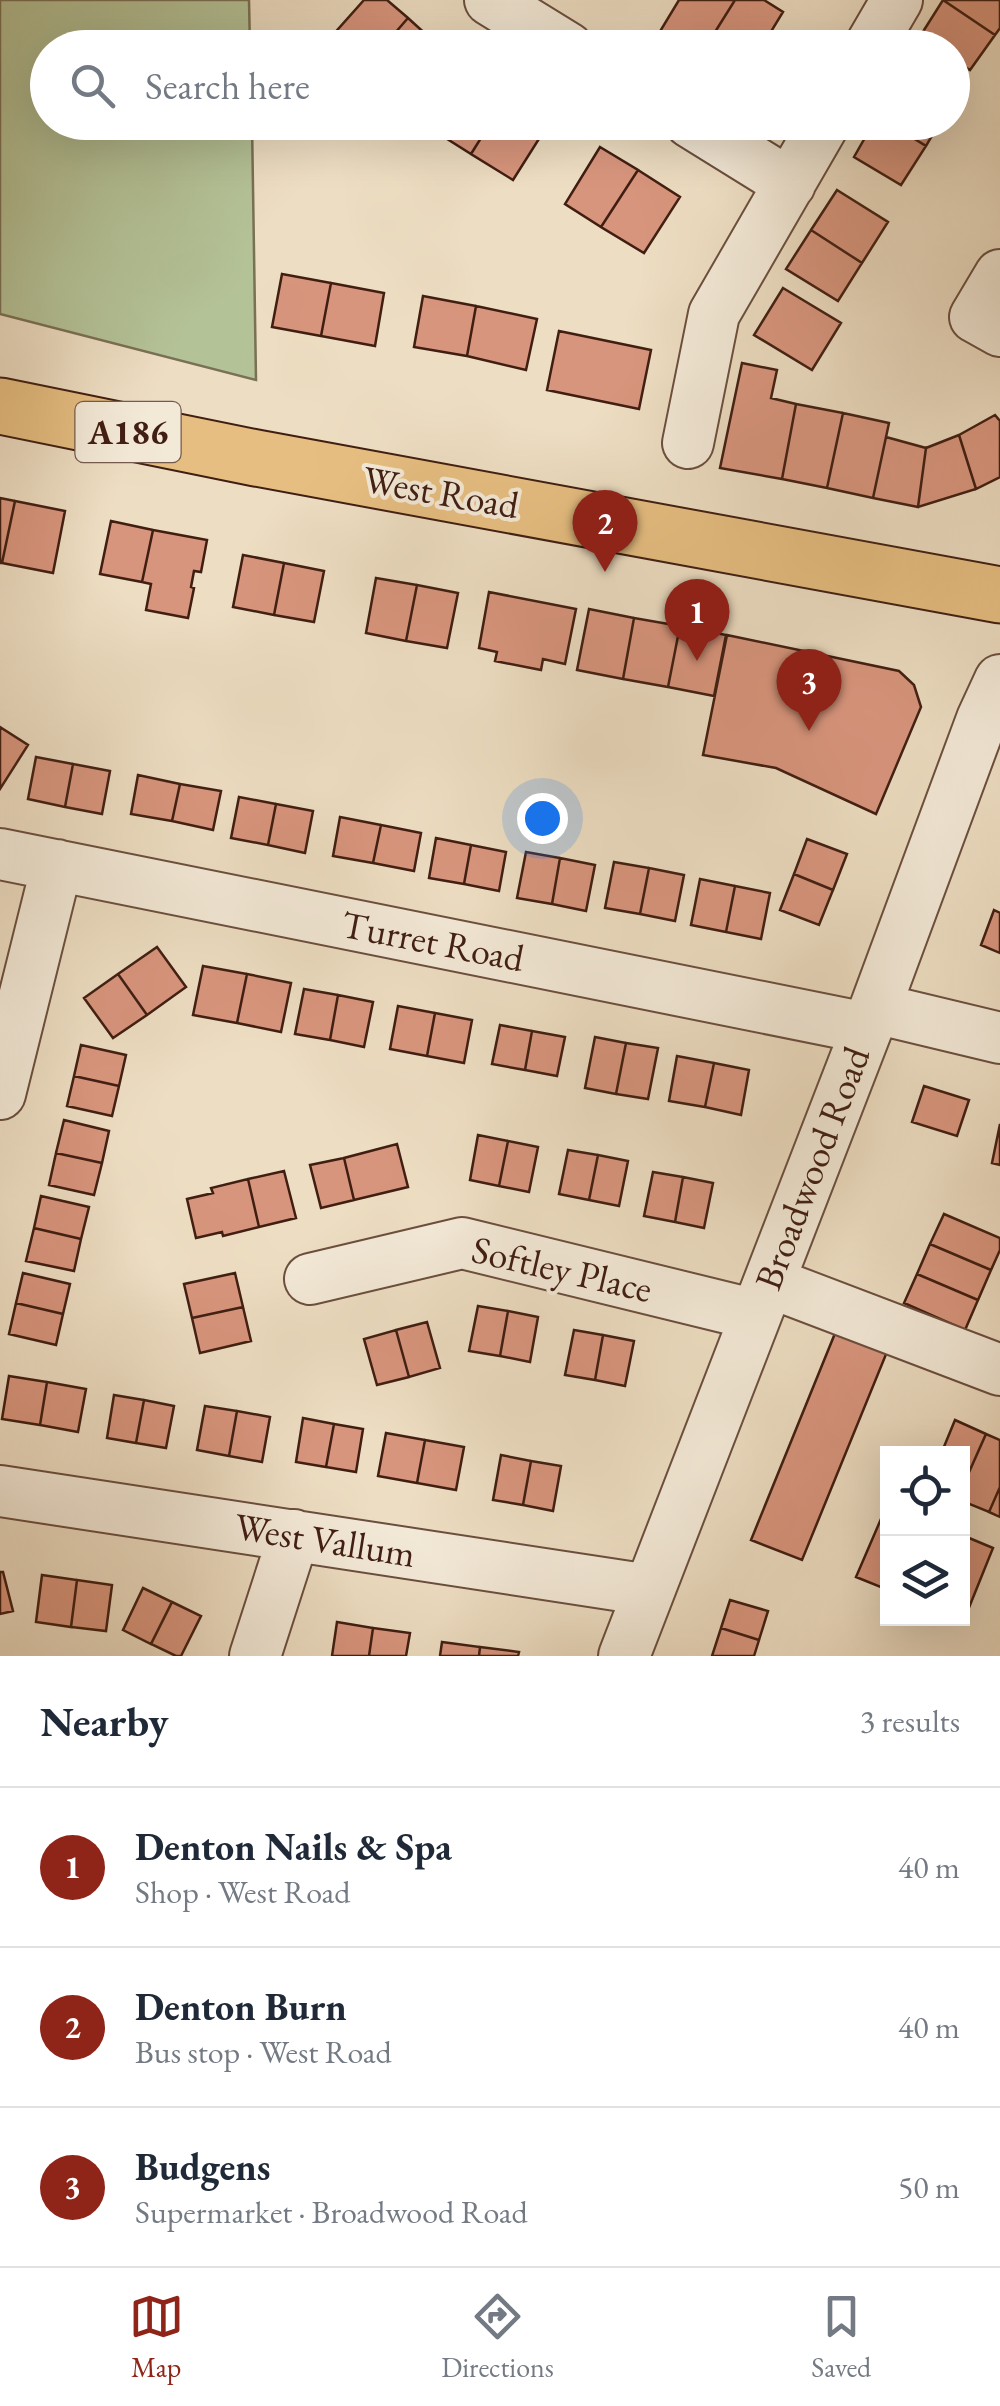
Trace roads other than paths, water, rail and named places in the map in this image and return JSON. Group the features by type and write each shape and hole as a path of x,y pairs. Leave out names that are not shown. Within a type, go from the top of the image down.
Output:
{"main road":[{"name":"West Road","path":"0,406 1000,595"}],"street":[{"path":"490,0 539,30"},
{"path":"879,30 896,0"},
{"path":"719,140 790,184"},
{"path":"688,443 714,314 815,140"},
{"path":"1000,275 976,317 1000,331"},
{"name":"Broadwood Road","path":"624,1656 1000,680"},
{"name":"Turret Road","path":"0,854 870,1018 1000,1038"},
{"path":"0,1094 57,865"},
{"name":"Softley Place","path":"310,1279 462,1243 762,1299 1000,1370"},
{"name":"West Vallum","path":"0,1492 649,1590"},
{"path":"255,1656 294,1536"}],"place":[{"name":"Denton Burn","path":"605,572"},
{"name":"Denton Nails & Spa","path":"697,661"},
{"name":"Budgens","path":"809,731"}]}
